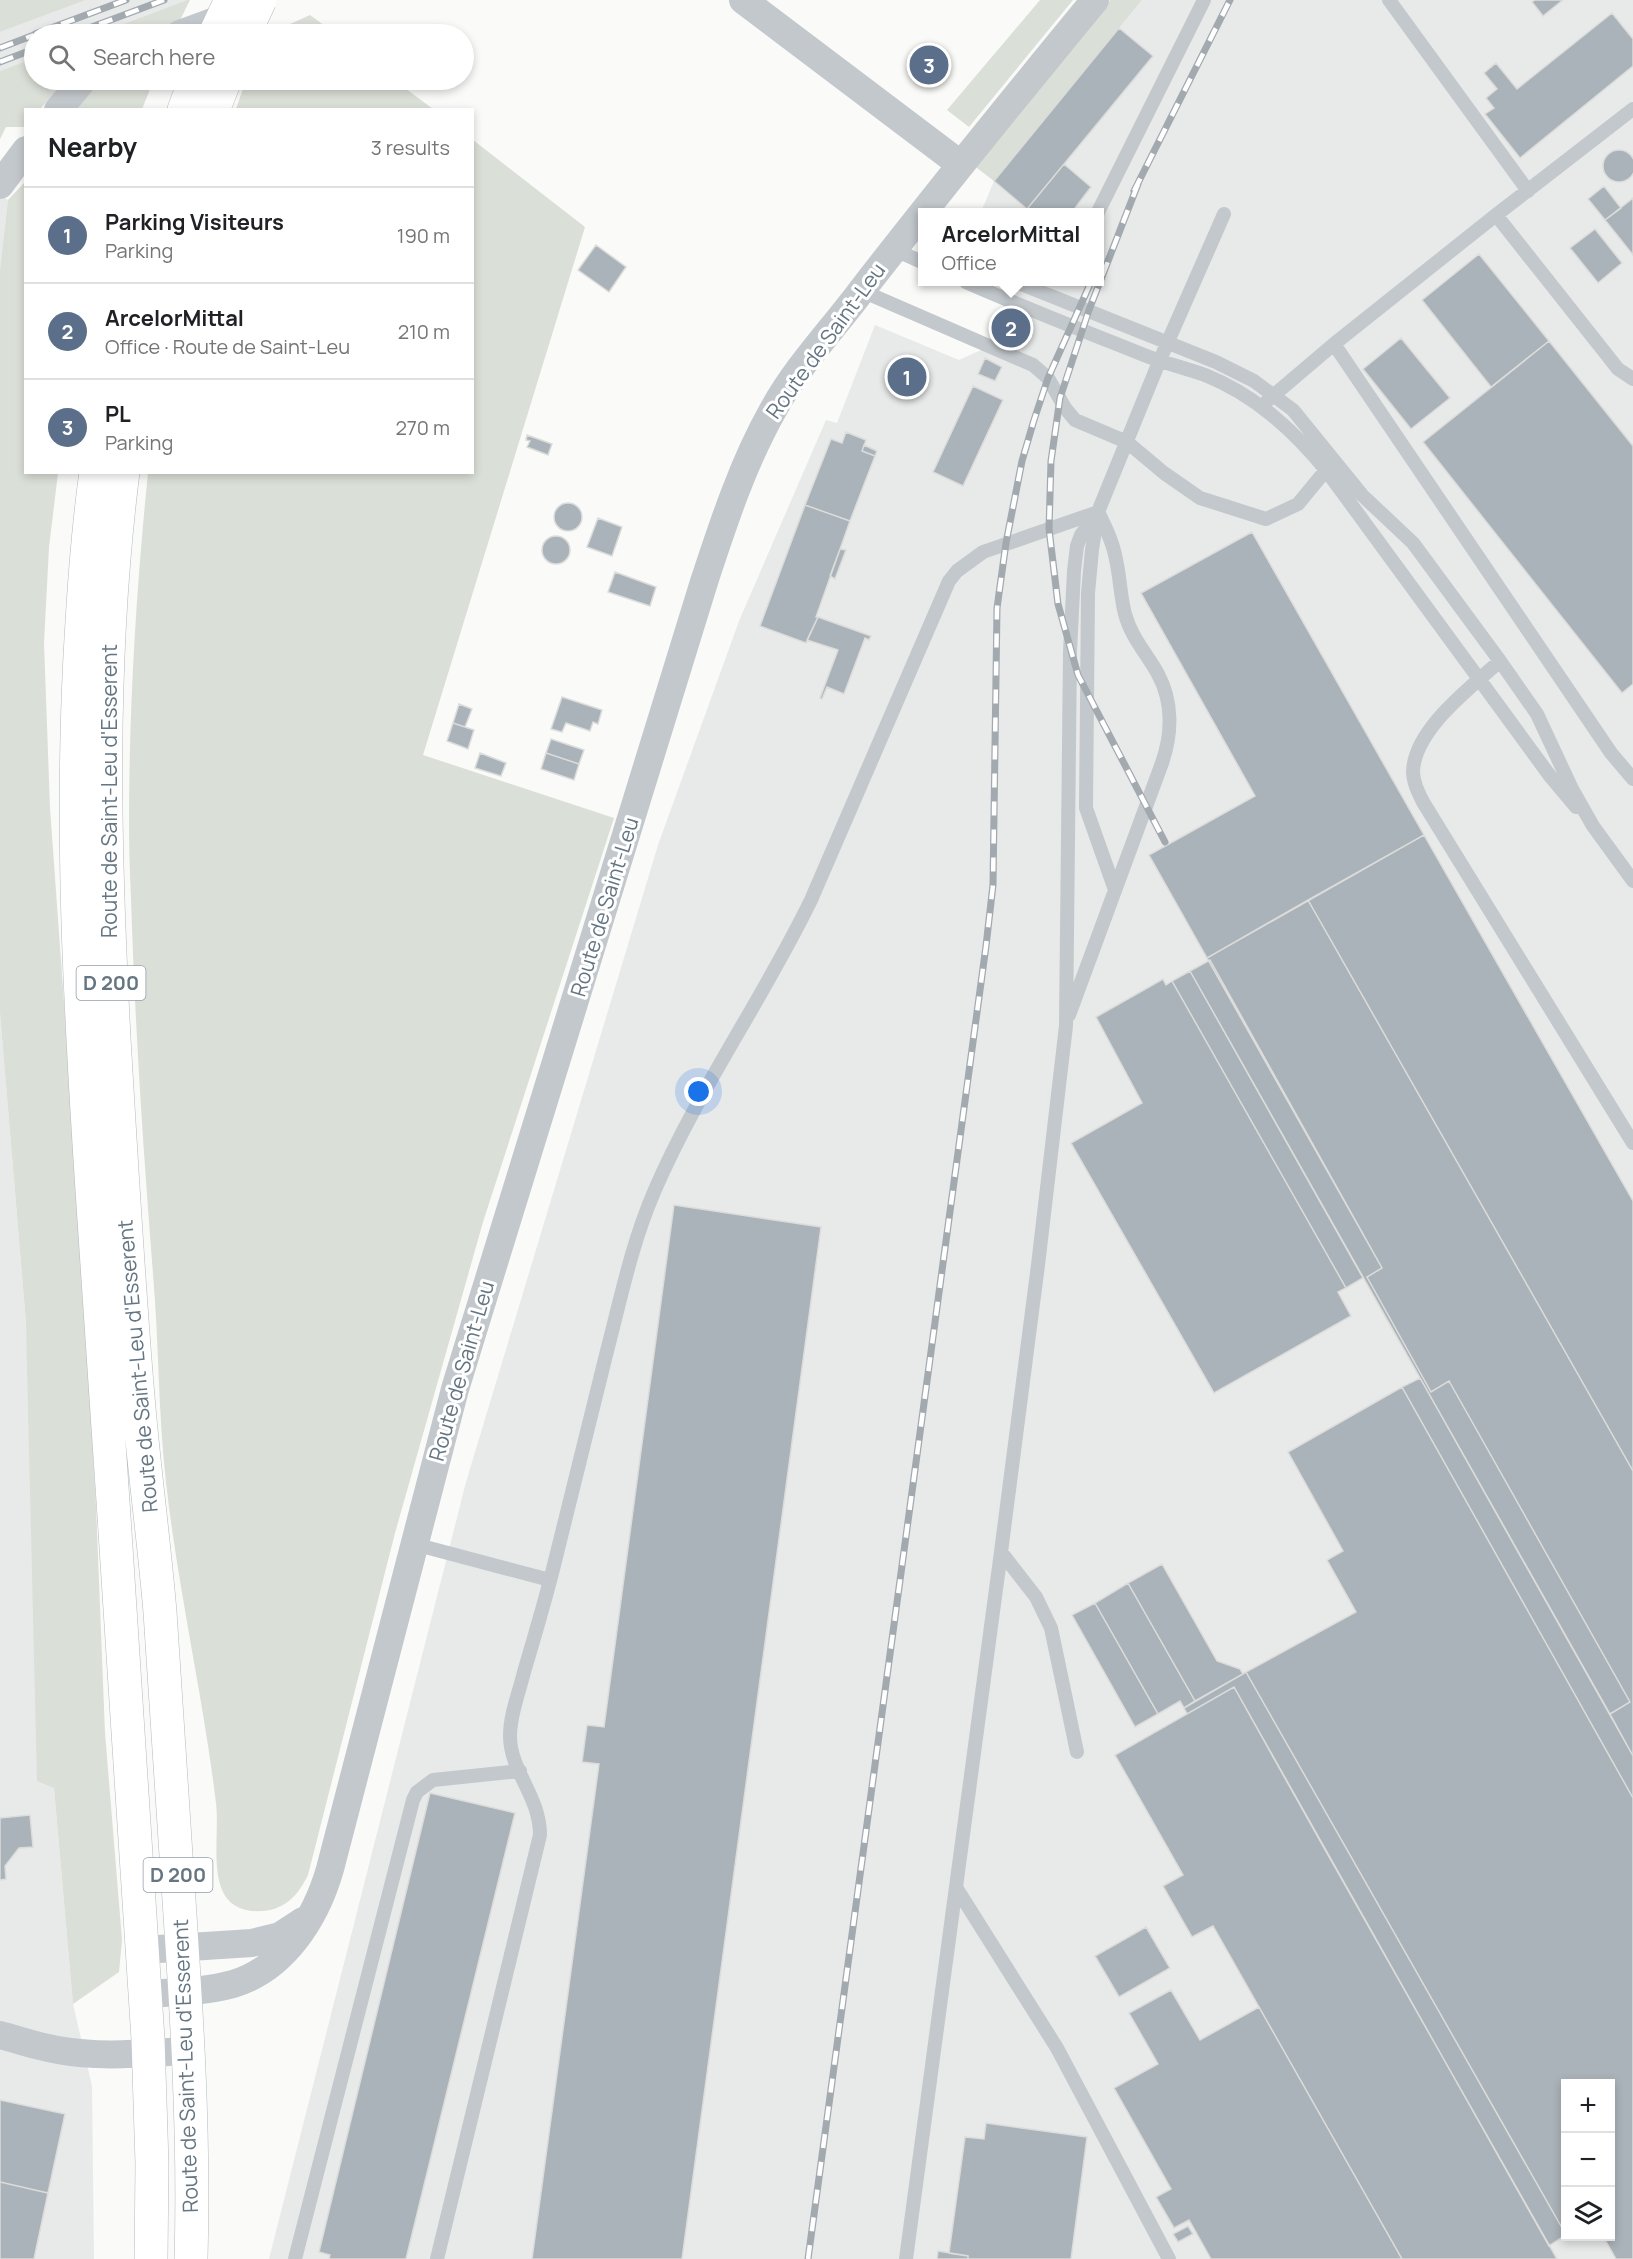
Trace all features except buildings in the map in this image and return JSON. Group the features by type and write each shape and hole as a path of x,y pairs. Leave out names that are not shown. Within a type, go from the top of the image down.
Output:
{"main road":[{"path":"197,24 208,0"},
{"path":"231,0 233,24"},
{"path":"242,24 260,0"},
{"path":"167,108 171,90"},
{"path":"185,108 191,90"},
{"path":"214,108 221,90"},
{"name":"Route de Saint-Leu d'Esserent","path":"96,474 84,592 77,697 75,805 77,910 89,1145 146,1994 152,2172 151,2259"},
{"name":"Route de Saint-Leu d'Esserent","path":"123,474 108,656 105,795 107,890 128,1261 138,1398 159,1609 185,1991 192,2149 191,2259"}],"street":[{"path":"206,24 270,0"},
{"path":"744,0 960,164"},
{"name":"Route de Saint-Leu","path":"930,208 960,164 1095,0"},
{"path":"60,108 75,90"},
{"path":"0,185 24,153"},
{"name":"Route de Saint-Leu","path":"146,1994 185,1991 234,1983 267,1968 288,1947 321,1897 455,1389 722,530 749,459 777,403 798,371 918,225"},
{"name":"Route de Saint-Leu","path":"143,1950 269,1939 291,1930 313,1911"},
{"path":"0,2035 67,2051 99,2054 188,2051"}],"lane":[{"path":"1100,208 1204,0"},
{"path":"1389,0 1528,191"},
{"path":"1261,406 1334,344 1496,215 1633,110"},
{"path":"1115,890 1086,807 1088,593 1098,512 1159,362 1224,214"},
{"path":"1496,215 1618,369 1633,379"},
{"path":"907,241 918,256"},
{"path":"976,286 1159,362 1194,371 1217,381 1261,406 1330,465 1418,549 1500,661 1538,714 1572,789 1593,826"},
{"path":"1026,286 1235,371 1274,394 1293,410 1479,680 1557,785 1593,826 1633,881"},
{"path":"862,291 1033,366 1048,378 1065,408 1075,420 1127,442 1164,473 1200,498 1266,519 1298,504 1330,465"},
{"path":"1334,344 1611,753 1633,779"},
{"path":"1066,1026 1165,757 1170,726 1167,700 1159,676 1134,636 1125,614 1115,555 1098,512"},
{"path":"906,2259 1001,1552 1066,1026 1074,571 1077,546 1081,535 1098,512"},
{"path":"437,2259 540,1835 536,1805 519,1771 511,1747 512,1718 550,1580 627,1273 654,1192 701,1097 800,922 945,588 957,571 983,552 1098,512"},
{"path":"1500,661 1432,727 1418,750 1413,778 1423,802 1633,1143"},
{"path":"414,1544 550,1580"},
{"path":"1001,1552 1036,1597 1051,1628 1077,1752"},
{"path":"296,2259 413,1800 417,1792 433,1780 519,1771"},
{"path":"957,1889 1057,2048 1169,2259"}],"shaded area":[{"path":"0,0 86,0 0,32"},
{"path":"86,0 187,0 123,24 24,24 24,62 0,71 0,32"},
{"path":"190,0 179,22 174,24 123,24"},
{"path":"1040,0 1073,0 969,127 947,110"},
{"path":"1110,0 1142,0 994,181 973,165"},
{"path":"1142,0 1633,0 1633,2259 269,2259 466,1482 658,845 739,621 826,420 837,423 875,325 959,360 990,346 1017,292 1002,286 1104,286 1104,208 983,208 994,181"},
{"path":"310,15 322,24 290,24"},
{"path":"24,62 24,90 57,90 41,108 24,108 24,127 6,127 0,139 0,71"},
{"path":"89,90 150,90 142,108 77,108"},
{"path":"243,90 407,90 432,108 236,108"},
{"path":"474,141 585,227 423,755 614,818 483,1222 395,1533 308,1875 300,1889 285,1904 263,1911 243,1909 230,1901 222,1889 218,1874 216,1803 171,1522 161,1430 155,1300 138,1057 129,839 130,738 140,561 148,474 474,474"},
{"path":"24,183 24,474 58,474 49,547 44,643 50,808 79,1211 96,1506 105,1733 122,1940 119,1972 73,2004 54,1788 37,1781 26,1323 0,1013 0,269 8,200"},
{"path":"0,195 8,200 0,269"},
{"path":"0,1013 26,1323 54,1788 73,2004 92,2086 94,2259 0,2259"}],"railway":[{"path":"62,24 126,0"},
{"path":"100,24 164,0"},
{"path":"1134,191 1230,0"},
{"path":"0,48 24,39"},
{"path":"0,62 24,53"},
{"path":"1104,271 1138,184"},
{"path":"808,2259 986,946 993,885 997,608 1006,543 1022,461 1034,420 1048,378 1089,286"},
{"path":"1098,286 1060,398 1051,461 1049,529 1058,604 1078,675 1165,842"}],"place":[{"name":"PL","path":"929,65"},
{"name":"ArcelorMittal","path":"1011,328"},
{"name":"Parking Visiteurs","path":"907,377"}]}
